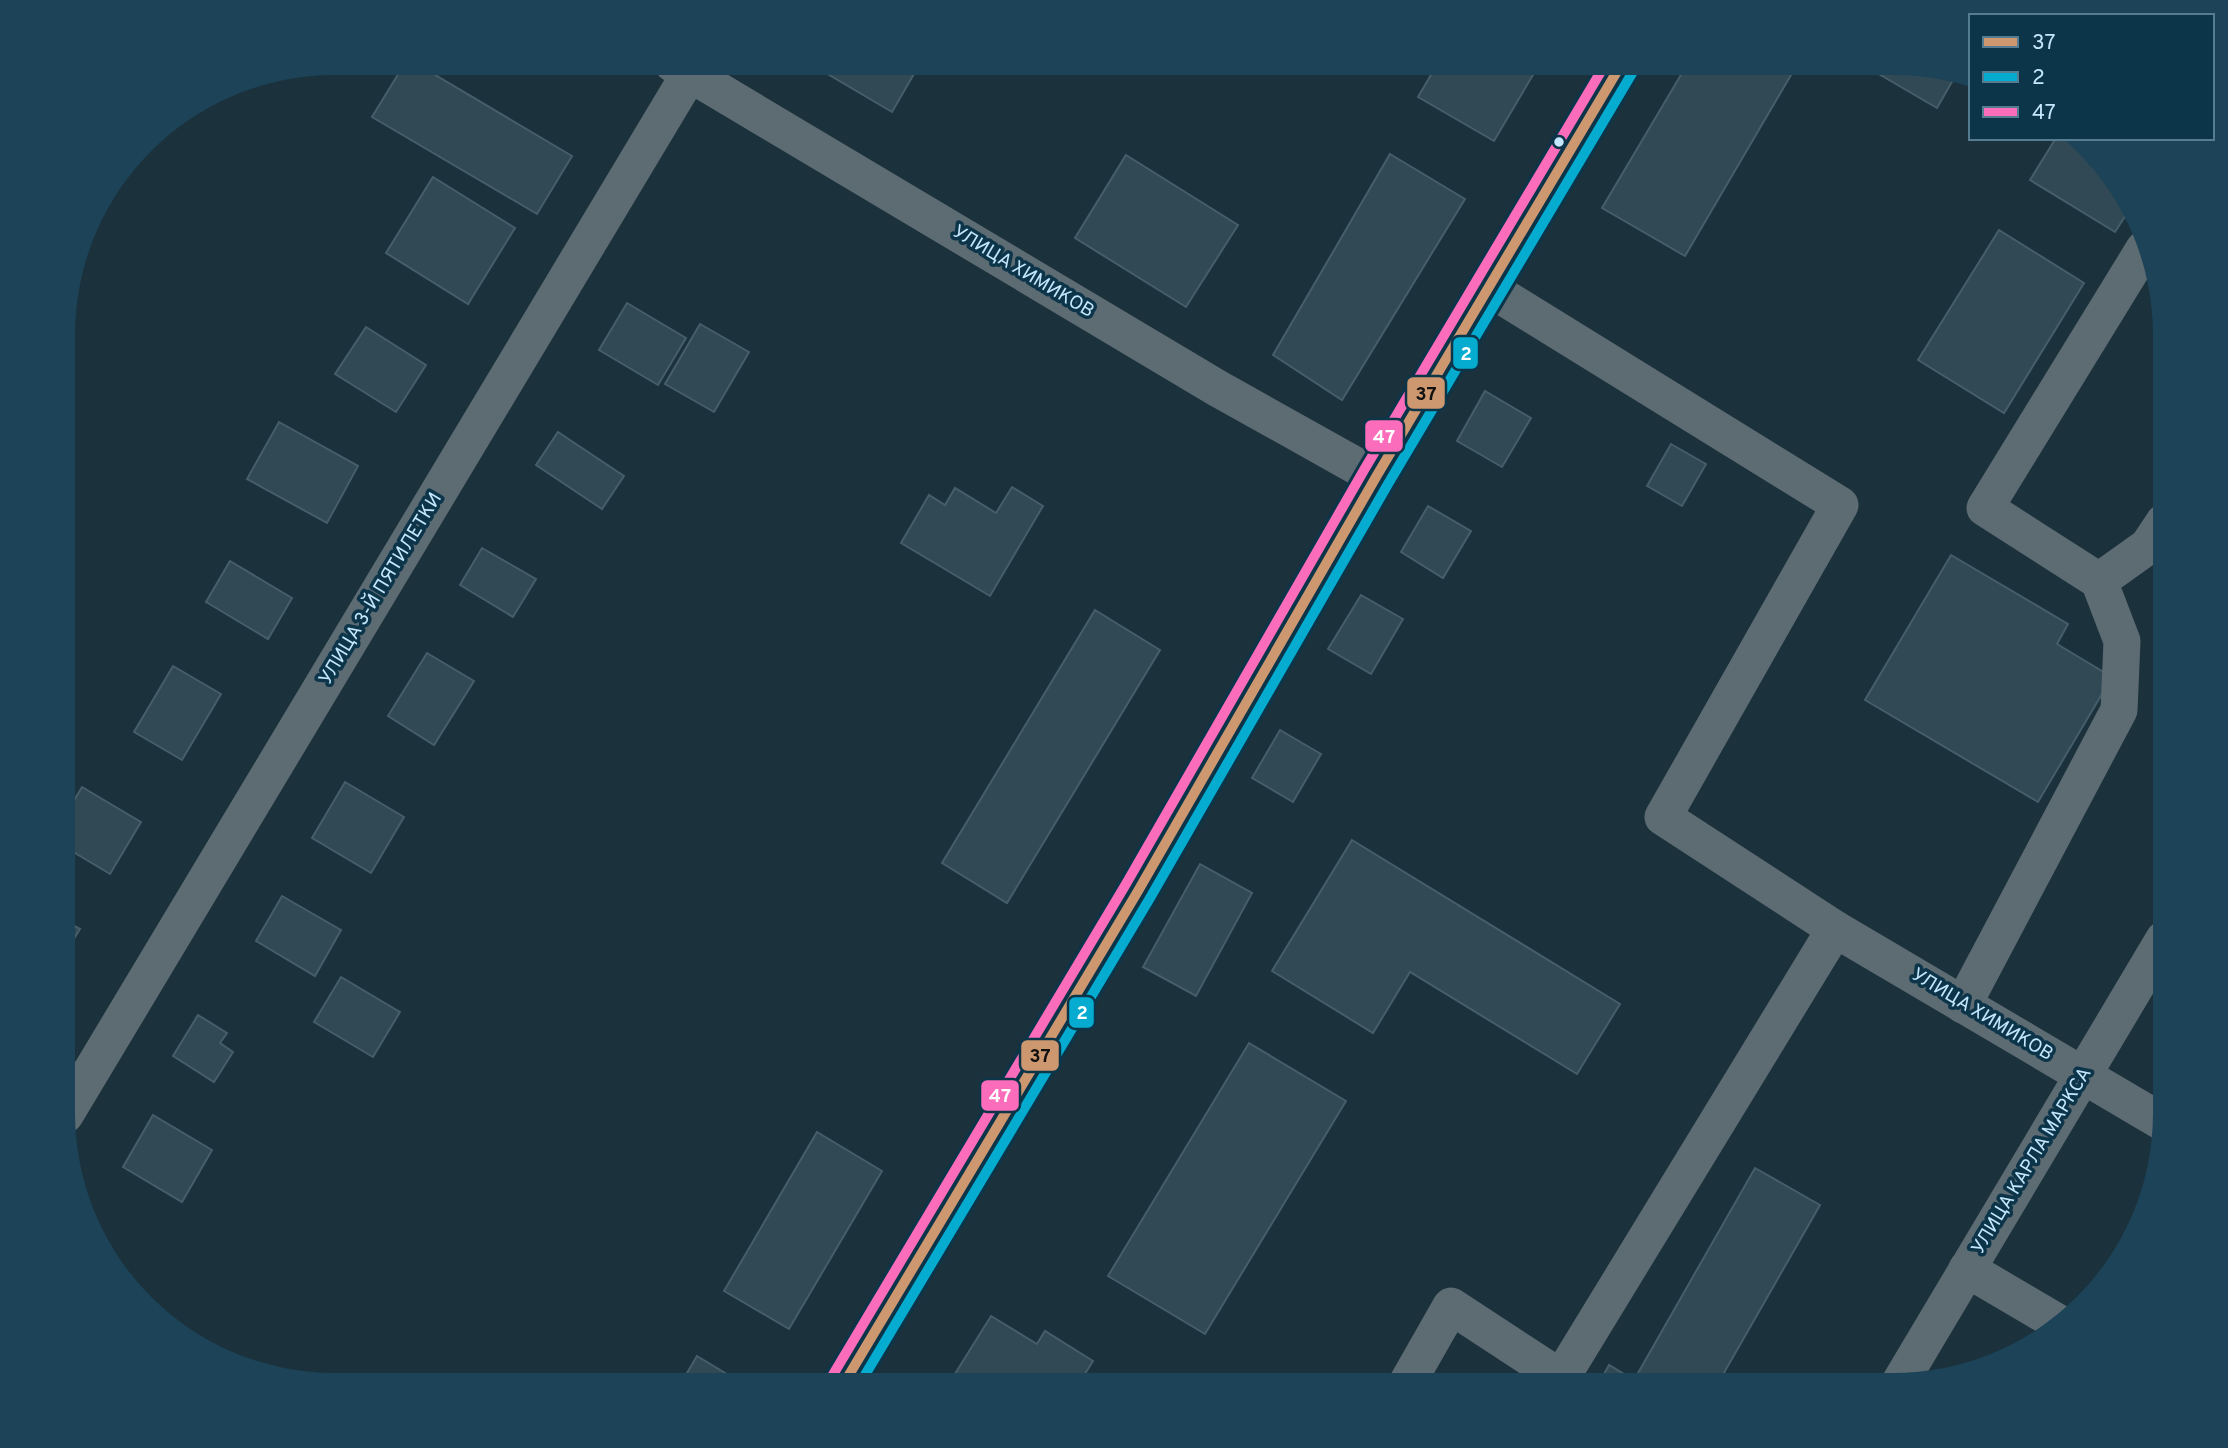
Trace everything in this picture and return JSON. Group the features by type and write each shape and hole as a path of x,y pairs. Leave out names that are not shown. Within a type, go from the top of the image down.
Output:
{"street":[{"name":"УЛИЦА 3-Й ПЯТИЛЕТКИ","path":"75,1098 681,75"},
{"name":"УЛИЦА ХИМИКОВ","path":"701,75 1206,381 1376,477"},
{"path":"849,1373 1138,891 1376,477 1615,75"},
{"path":"1963,1005 2119,710 2122,641 2099,581 1985,508 2140,255"},
{"name":"УЛИЦА ХИМИКОВ","path":"1488,287 1840,505 1663,817 1835,929 2153,1116"},
{"path":"2099,581 2148,546 2153,538"},
{"path":"1564,1373 1835,929"},
{"name":"УЛИЦА КАРЛА МАРКСА","path":"1906,1372 2153,957"},
{"path":"1968,1269 2051,1319"},
{"path":"1413,1373 1451,1306 1553,1373"}],"building":[{"path":"398,75 435,75 572,156 537,214 372,117"},
{"path":"829,75 913,75 892,112"},
{"path":"1431,75 1533,75 1494,141 1418,97"},
{"path":"1681,75 1791,75 1685,256 1602,208"},
{"path":"1881,75 1927,77 1952,82 1937,108"},
{"path":"2055,140 2064,140 2099,177 2124,217 2115,232 2030,180"},
{"path":"1390,154 1465,199 1342,400 1273,355"},
{"path":"1126,155 1238,225 1186,307 1075,238"},
{"path":"433,177 515,228 468,304 386,253"},
{"path":"1999,230 2084,283 2004,413 1918,360"},
{"path":"627,303 686,338 658,385 599,350"},
{"path":"700,324 749,352 714,412 665,384"},
{"path":"366,327 426,365 396,412 335,374"},
{"path":"1485,391 1531,418 1502,467 1457,441"},
{"path":"279,422 358,466 327,523 247,479"},
{"path":"558,432 624,476 602,509 536,465"},
{"path":"1671,444 1706,464 1682,506 1647,486"},
{"path":"1012,487 1043,506 990,596 901,543 929,495 945,505 955,488 996,513"},
{"path":"1428,506 1471,531 1443,578 1401,552"},
{"path":"482,548 536,579 513,617 460,585"},
{"path":"1951,555 2068,624 2057,644 2112,677 2038,802 1865,700"},
{"path":"230,561 292,598 268,639 206,602"},
{"path":"1361,595 1403,619 1371,674 1328,649"},
{"path":"1095,610 1160,650 1007,903 942,863"},
{"path":"427,653 474,681 434,745 388,716"},
{"path":"173,666 221,694 182,760 134,732"},
{"path":"1280,730 1321,754 1293,802 1252,778"},
{"path":"345,782 404,817 371,873 312,838"},
{"path":"82,787 141,822 110,874 75,853 75,799"},
{"path":"1352,840 1620,1004 1577,1074 1410,972 1373,1033 1272,971"},
{"path":"1200,864 1252,893 1196,996 1143,967"},
{"path":"282,896 341,930 315,976 256,941"},
{"path":"341,977 400,1012 373,1057 314,1022"},
{"path":"198,1015 227,1033 220,1043 233,1052 214,1082 173,1056"},
{"path":"1249,1043 1346,1101 1205,1334 1108,1276"},
{"path":"153,1115 212,1150 182,1202 123,1167"},
{"path":"817,1132 882,1171 789,1329 724,1291"},
{"path":"1755,1168 1820,1205 1724,1373 1638,1373"},
{"path":"991,1316 1037,1344 1045,1331 1093,1361 1086,1373 955,1373"},
{"path":"697,1356 725,1373 687,1373"},
{"path":"1609,1365 1622,1373 1605,1373"}],"transit line":[{"name":"47","path":"834,1373 1126,884 1364,470 1599,75"},
{"name":"37","path":"850,1373 1138,891 1376,477 1615,75"},
{"name":"2","path":"866,1373 1150,898 1388,484 1631,75"}]}
